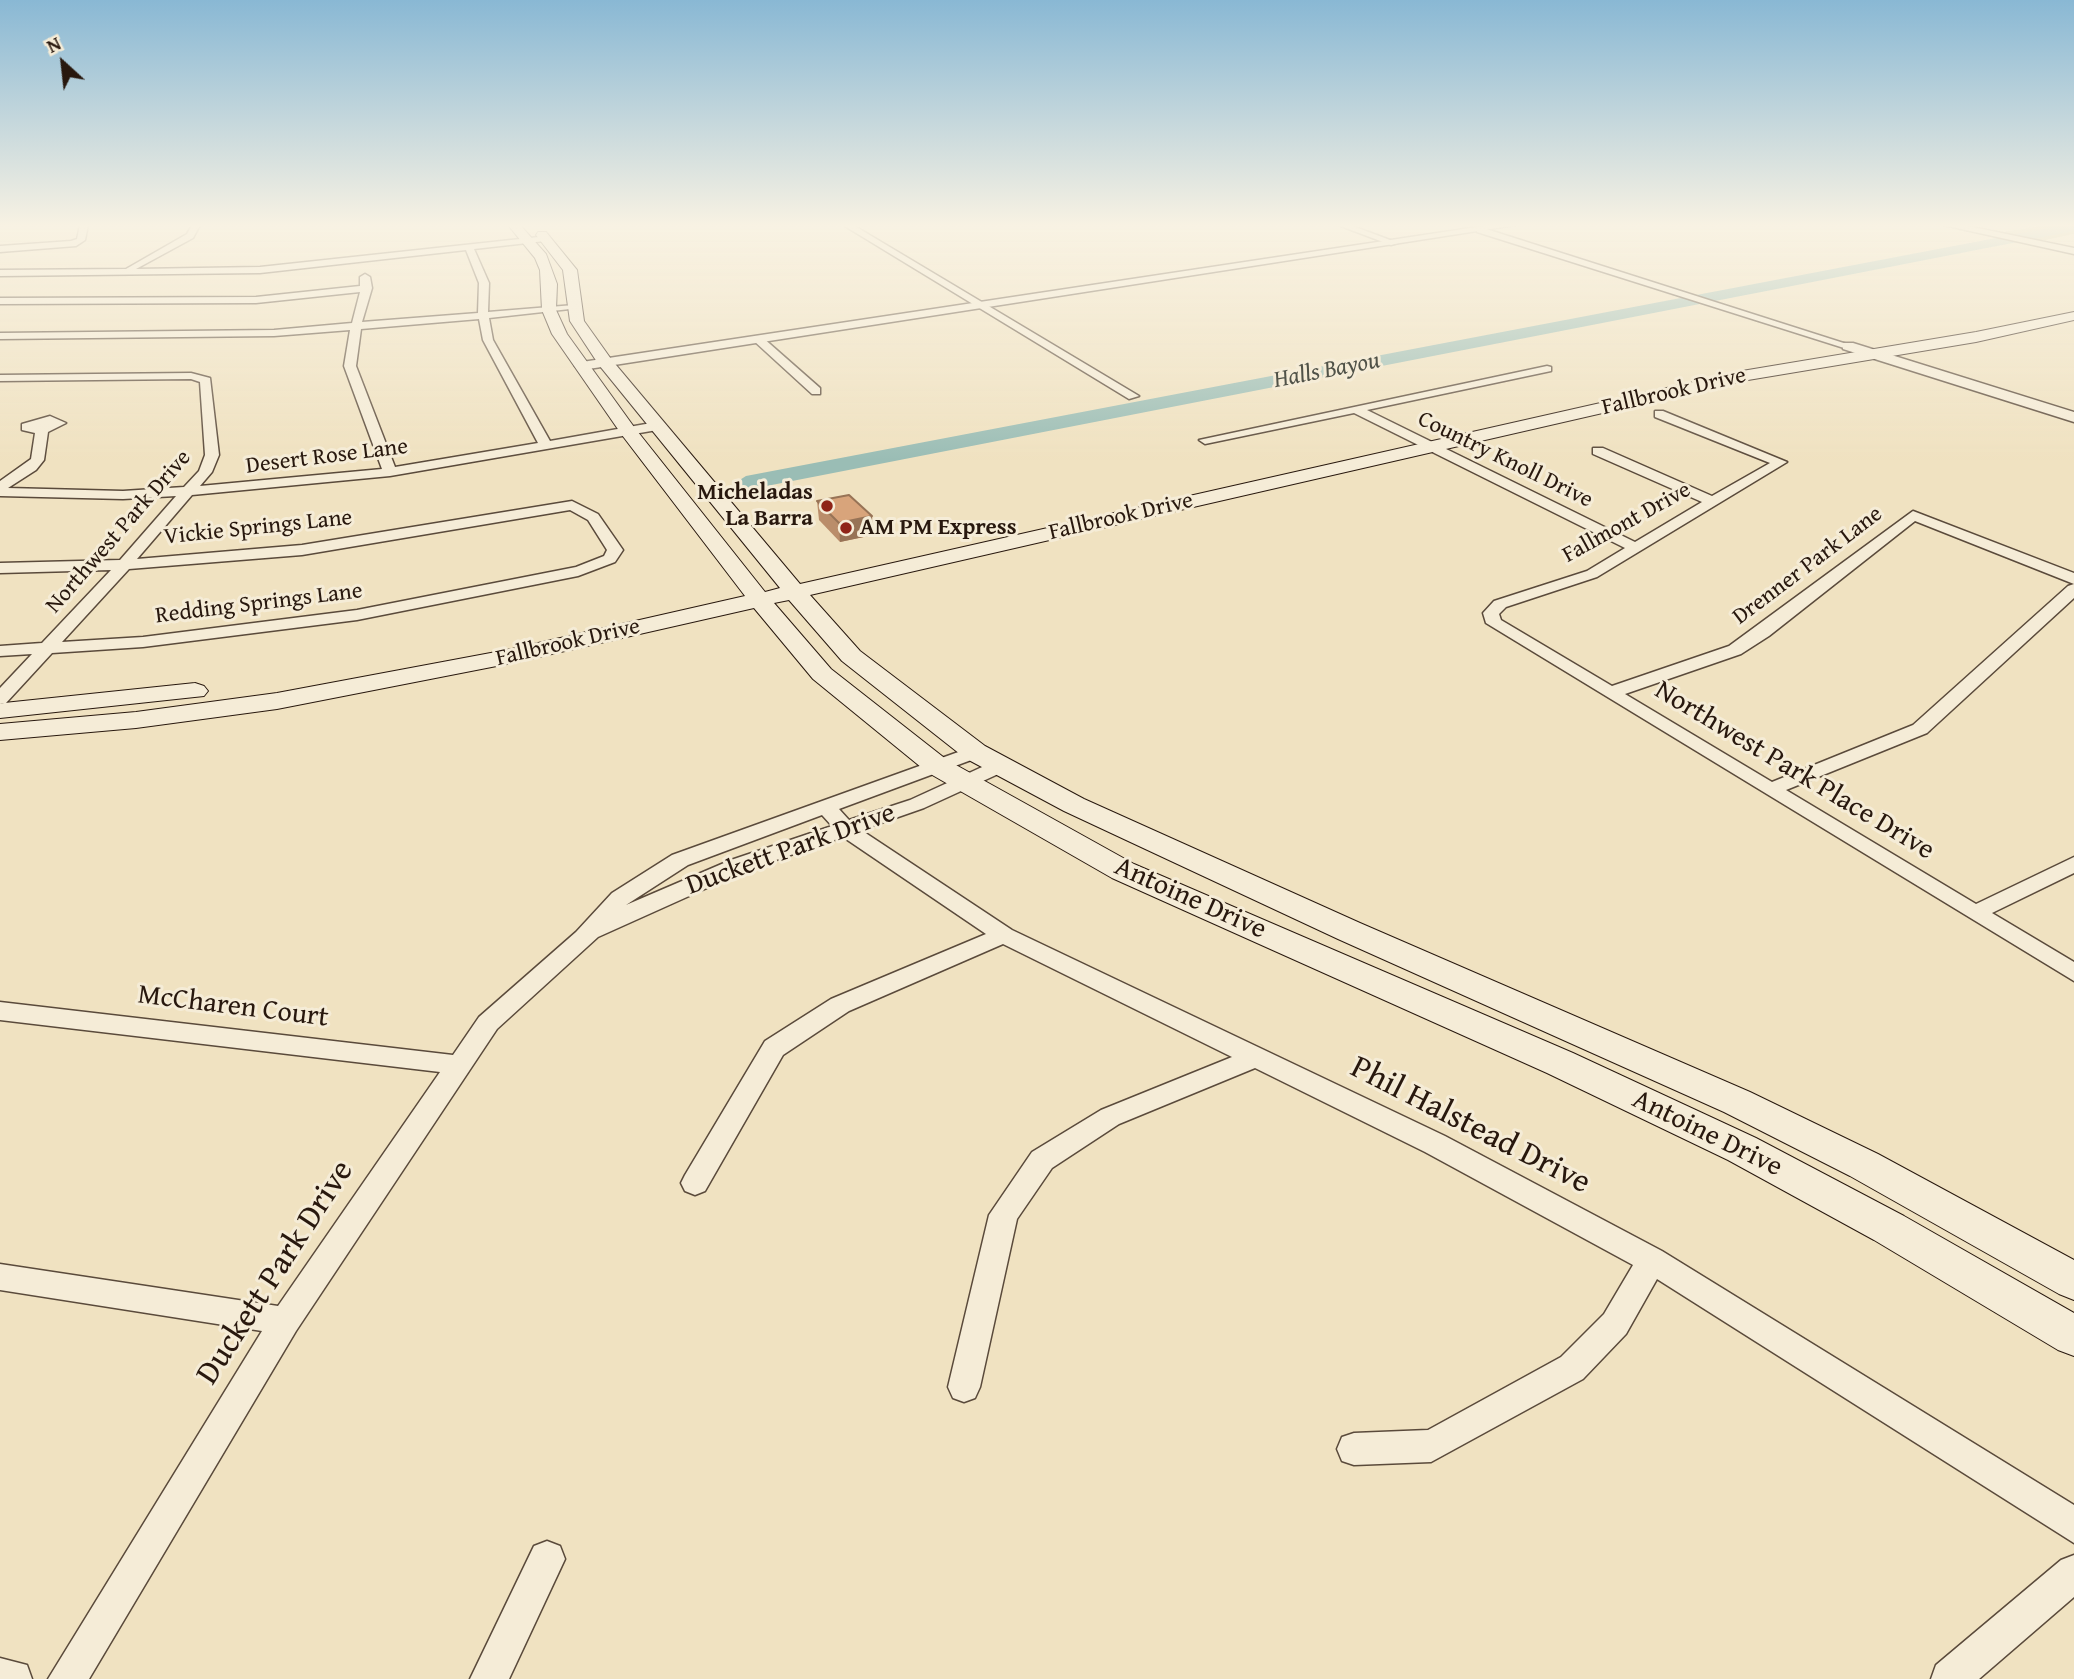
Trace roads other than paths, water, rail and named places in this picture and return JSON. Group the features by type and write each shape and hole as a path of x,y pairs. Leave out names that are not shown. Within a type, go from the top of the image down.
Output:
{"main road":[{"name":"Antoine Drive","path":"549,303 549,310 560,334 628,431 822,674 969,767 1123,871 1560,1063 1742,1149 1889,1228 2074,1336"},
{"name":"Antoine Drive","path":"574,303 577,321 605,362 789,584 851,656 969,767 1074,805 1349,931 1737,1102 1864,1165 2067,1277"},
{"name":"Fallbrook Drive","path":"0,732 136,720 277,701 512,656 754,592 1103,513 1411,437 1720,368 1953,330 2074,304"},
{"name":"Fallbrook Drive","path":"1103,513 1431,447 1742,376 1976,337 2074,316"},
{"name":"Fallbrook Drive","path":"0,712 285,680 754,592"},
{"path":"1325,960 1349,931"},
{"path":"2037,1314 2067,1277"}],"street":[{"path":"363,303 350,366 390,472"},
{"path":"483,303 483,315 495,357 546,445"},
{"path":"978,303 1133,396"},
{"path":"582,366 999,303"},
{"path":"1717,303 2074,417"},
{"path":"0,336 274,333 574,308"},
{"path":"758,339 816,391"},
{"name":"Country Knoll Drive","path":"1205,440 1547,369"},
{"name":"Northwest Park Drive","path":"0,378 199,377 206,380 208,386 212,456 205,472 187,493 0,699"},
{"name":"Country Knoll Drive","path":"1356,409 1636,548"},
{"name":"Fallmont Drive","path":"1491,613 1500,604 1591,574 1780,463 1659,414"},
{"name":"Desert Rose Lane","path":"0,489 84,495 187,493 390,472 657,426"},
{"path":"0,489 37,460 42,430"},
{"path":"1598,451 1713,502"},
{"name":"Vickie Springs Lane","path":"0,568 124,565 302,550 572,505 593,517 615,550 610,559 602,564 521,584"},
{"name":"Drenner Park Lane","path":"1610,693 1735,650 1763,632 1913,515 2074,579"},
{"name":"Redding Springs Lane","path":"0,651 47,649 291,625 521,584"},
{"path":"1770,790 1920,729 2074,589"},
{"name":"Northwest Park Place Drive","path":"1491,613 1494,622 1512,635 2074,973"},
{"name":"Duckett Park Drive","path":"67,1679 285,1321 488,1023 583,937 620,898 680,860 746,834 969,767"},
{"name":"Duckett Park Drive","path":"583,937 652,901 739,865 917,804 969,767"},
{"name":"Phil Halstead Drive","path":"827,808 847,830 1004,935 1254,1058 1435,1143 1652,1260 2074,1525"},
{"path":"1975,913 2074,864"},
{"path":"695,1183 774,1048 840,1005 1004,935"},
{"name":"McCharen Court","path":"0,1012 459,1065"},
{"path":"964,1387 1003,1215 1042,1160 1110,1117 1254,1058"},
{"path":"1354,1449 1431,1446 1572,1368 1615,1324 1652,1260"},
{"path":"0,1277 285,1321"},
{"path":"489,1679 547,1559"},
{"path":"1950,1679 2074,1573"},
{"path":"0,1677 13,1679"}],"waterway":[{"name":"Halls Bayou","path":"746,483 1678,303"}],"place":[{"name":"Micheladas La Barra","path":"827,506"},
{"name":"AM PM Express","path":"846,528"}]}
